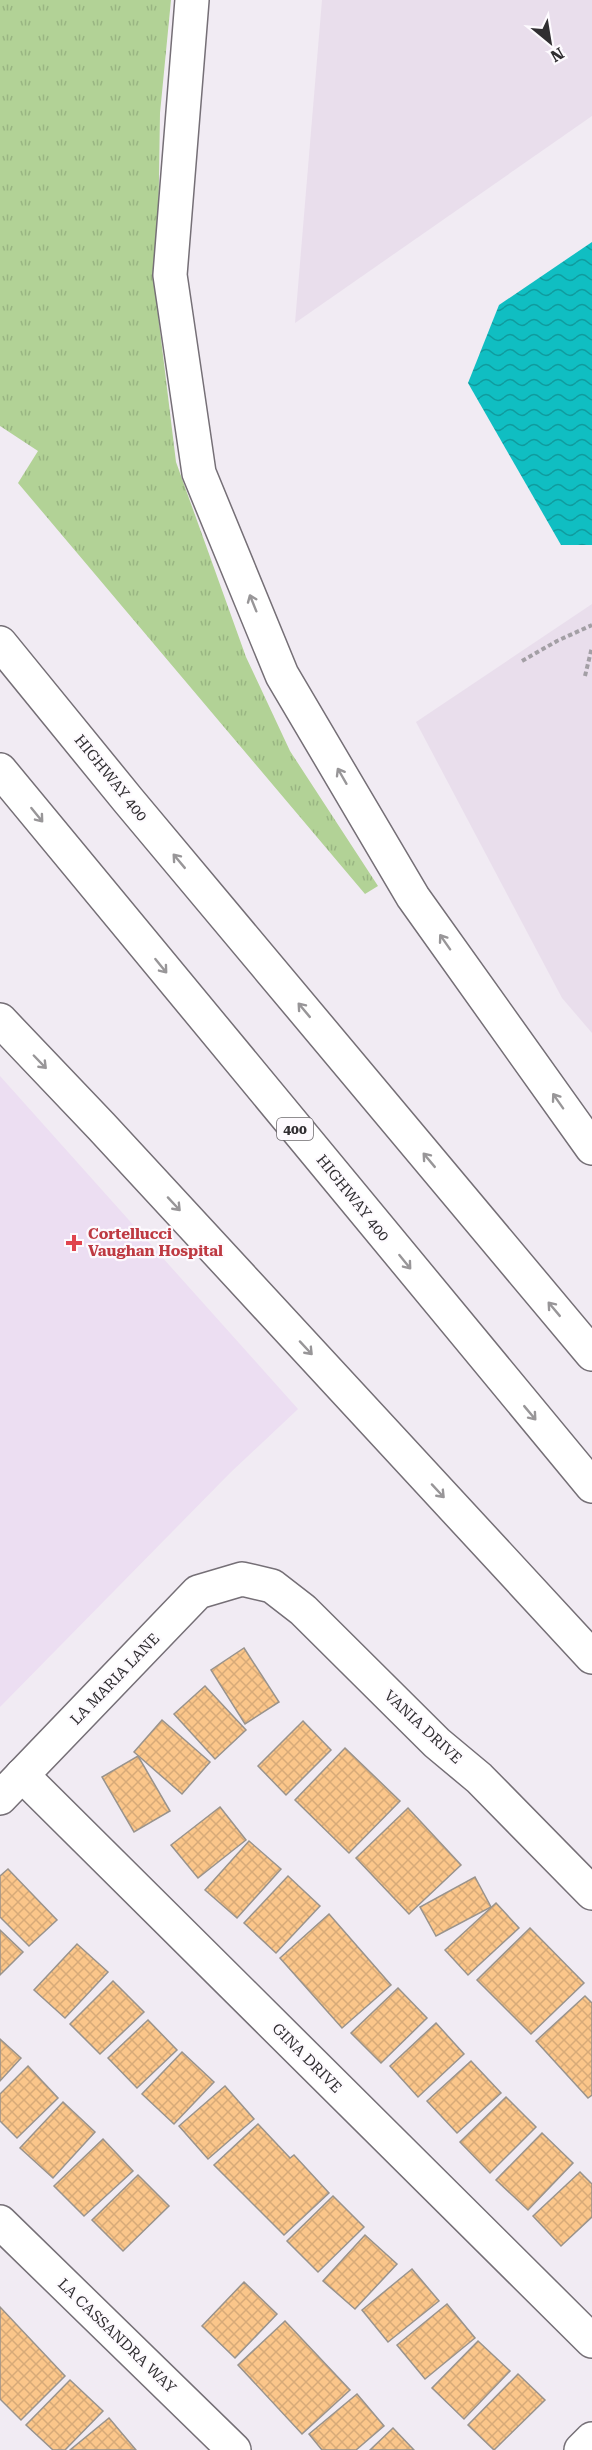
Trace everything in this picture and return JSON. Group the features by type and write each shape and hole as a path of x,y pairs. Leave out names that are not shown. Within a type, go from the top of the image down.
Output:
{"main road":[{"path":"192,0 170,275 199,473 282,675 413,897 592,1149"},
{"name":"HIGHWAY 400","path":"0,643 128,800 592,1354"},
{"name":"HIGHWAY 400","path":"0,770 592,1486"},
{"path":"0,1020 118,1143 592,1657"},
{"name":"LA MARIA LANE","path":"11,1786 198,1592 242,1579"},
{"name":"VANIA DRIVE","path":"242,1579 272,1586 303,1610 437,1743 479,1778 592,1893"},
{"name":"GINA DRIVE","path":"11,1786 592,2341"},
{"name":"LA CASSANDRA WAY","path":"0,2222 234,2450"},
{"path":"581,2450 592,2439"}],"path":[{"path":"522,661 592,625"},
{"path":"585,676 592,647"}],"shaded area":[{"path":"322,0 592,0 592,116 295,323"},
{"path":"592,604 592,1033 562,998 416,722"},
{"name":"Cortellucci Vaughan Hospital","path":"0,1076 298,1409 230,1473 0,1707"}],"green space":[{"path":"0,0 171,0 160,113 157,306 176,462 246,657 290,751 378,886 365,894 18,483 38,451 0,426"}],"water":[{"path":"592,242 592,545 561,545 468,383 499,305"}],"building":[{"path":"244,1648 279,1702 245,1724 211,1670"},
{"path":"205,1686 246,1730 215,1759 174,1714"},
{"path":"162,1720 210,1762 182,1794 134,1752"},
{"path":"303,1721 331,1750 286,1795 258,1766"},
{"path":"345,1748 400,1801 349,1853 295,1800"},
{"path":"138,1756 170,1811 134,1832 102,1777"},
{"path":"220,1807 246,1840 198,1878 171,1845"},
{"path":"408,1808 461,1865 409,1914 356,1858"},
{"path":"249,1841 281,1869 237,1918 205,1890"},
{"path":"8,1869 57,1920 29,1946 0,1917 0,1876"},
{"path":"288,1876 320,1906 276,1953 244,1923"},
{"path":"475,1877 491,1907 436,1936 420,1907"},
{"path":"496,1903 519,1928 468,1975 445,1950"},
{"path":"329,1914 391,1985 342,2028 280,1958"},
{"path":"530,1928 584,1983 531,2034 477,1980"},
{"path":"0,1930 23,1952 0,1975"},
{"path":"77,1944 108,1972 65,2018 34,1990"},
{"path":"113,1981 144,2012 100,2054 70,2024"},
{"path":"398,1988 427,2018 381,2063 351,2033"},
{"path":"585,1996 592,2003 592,2095 588,2098 536,2041"},
{"path":"148,2020 177,2050 137,2088 108,2058"},
{"path":"436,2023 464,2054 418,2097 390,2066"},
{"path":"0,2039 21,2058 0,2081"},
{"path":"182,2052 214,2082 174,2124 142,2094"},
{"path":"471,2061 501,2093 457,2133 427,2101"},
{"path":"28,2066 58,2098 17,2138 0,2121 0,2094"},
{"path":"225,2086 254,2119 208,2159 179,2126"},
{"path":"506,2097 536,2127 490,2173 460,2142"},
{"path":"63,2102 95,2132 53,2178 20,2148"},
{"path":"258,2124 290,2158 294,2155 329,2193 284,2235 214,2165"},
{"path":"542,2133 573,2163 528,2210 496,2180"},
{"path":"103,2139 133,2171 84,2216 54,2186"},
{"path":"580,2172 592,2184 592,2217 561,2246 533,2216"},
{"path":"138,2175 169,2206 123,2251 92,2220"},
{"path":"333,2196 364,2227 318,2272 287,2241"},
{"path":"365,2235 397,2264 355,2309 323,2281"},
{"path":"412,2269 439,2301 388,2342 362,2310"},
{"path":"244,2282 277,2314 235,2358 202,2326"},
{"path":"447,2304 475,2338 425,2379 397,2345"},
{"path":"0,2307 65,2376 21,2420 0,2399"},
{"path":"285,2321 350,2390 302,2434 238,2365"},
{"path":"478,2341 510,2371 464,2419 432,2388"},
{"path":"518,2374 545,2400 494,2450 468,2425"},
{"path":"70,2380 103,2411 65,2450 53,2450 26,2425"},
{"path":"357,2394 384,2426 356,2450 322,2450 309,2434"},
{"path":"109,2418 136,2450 70,2450"},
{"path":"393,2428 414,2450 370,2450"}],"place":[{"name":"Cortellucci Vaughan Hospital","path":"74,1243"}]}
